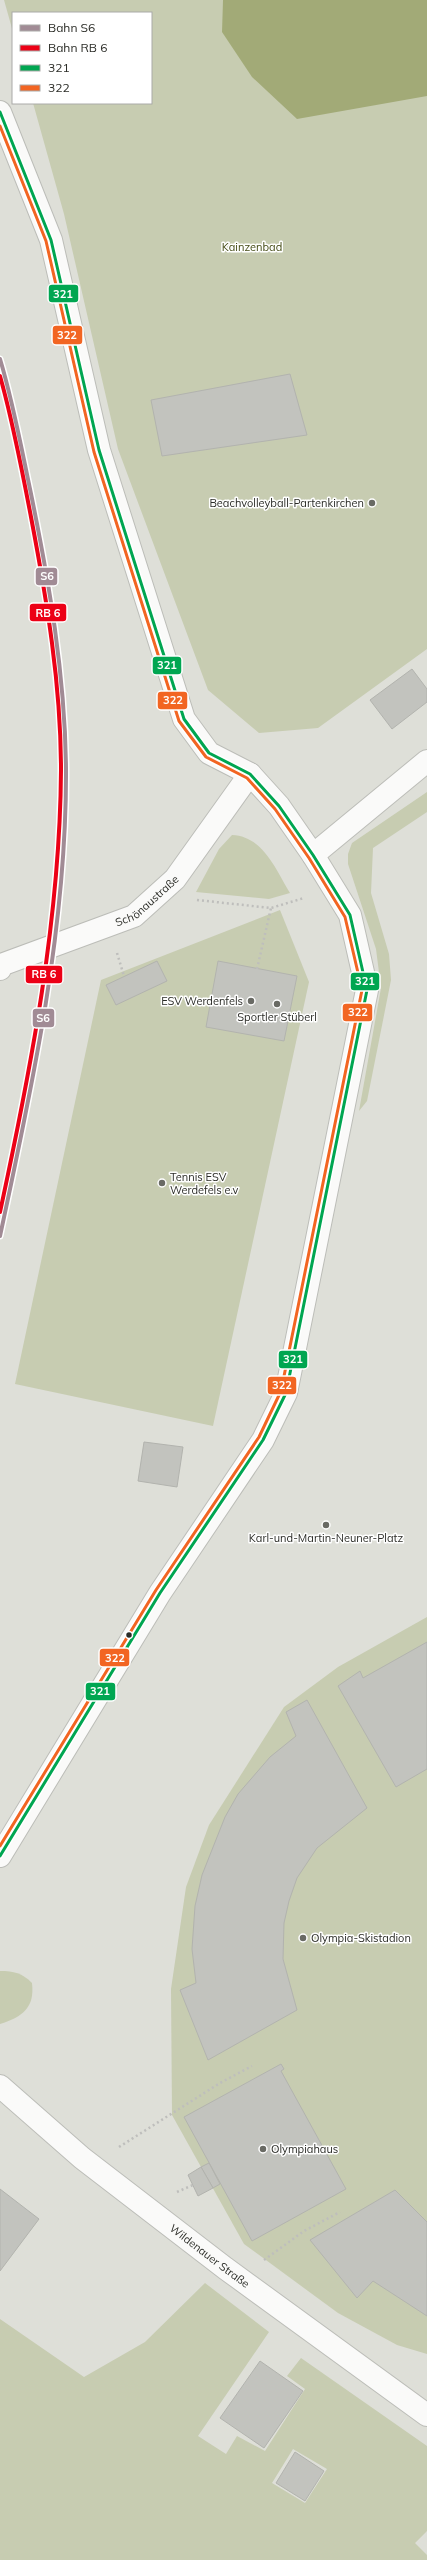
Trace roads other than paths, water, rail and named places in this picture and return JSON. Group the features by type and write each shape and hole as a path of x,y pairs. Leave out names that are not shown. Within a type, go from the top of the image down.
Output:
{"street":[{"path":"0,112 51,240 99,450 184,719 209,753 250,774 279,806 313,855 350,915 367,990 286,1393 263,1440 83,1702 0,1856"},
{"path":"313,855 427,761"},
{"name":"Schönaustraße","path":"1,967 134,916 174,878 250,774"},
{"name":"Wildenauer Straße","path":"0,2086 91,2165 238,2278 427,2414"}],"rail line":[{"name":"S6","path":"0,359 20,440 37,524 55,628 63,698 66,768 65,827 61,886 46,1004 36,1062 0,1236"}],"place":[{"name":"Beachvolleyball-Partenkirchen","path":"372,503"},
{"name":"ESV Werdenfels","path":"251,1001"},
{"name":"Sportler Stüberl","path":"277,1004"},
{"name":"Tennis ESV Werdefels e.v","path":"162,1183"},
{"name":"Karl-und-Martin-Neuner-Platz","path":"326,1525"},
{"name":"Olympia-Skistadion","path":"303,1938"},
{"name":"Olympiahaus","path":"263,2149"}],"park label":[{"name":"Kainzenbad","path":"252,247"}]}
